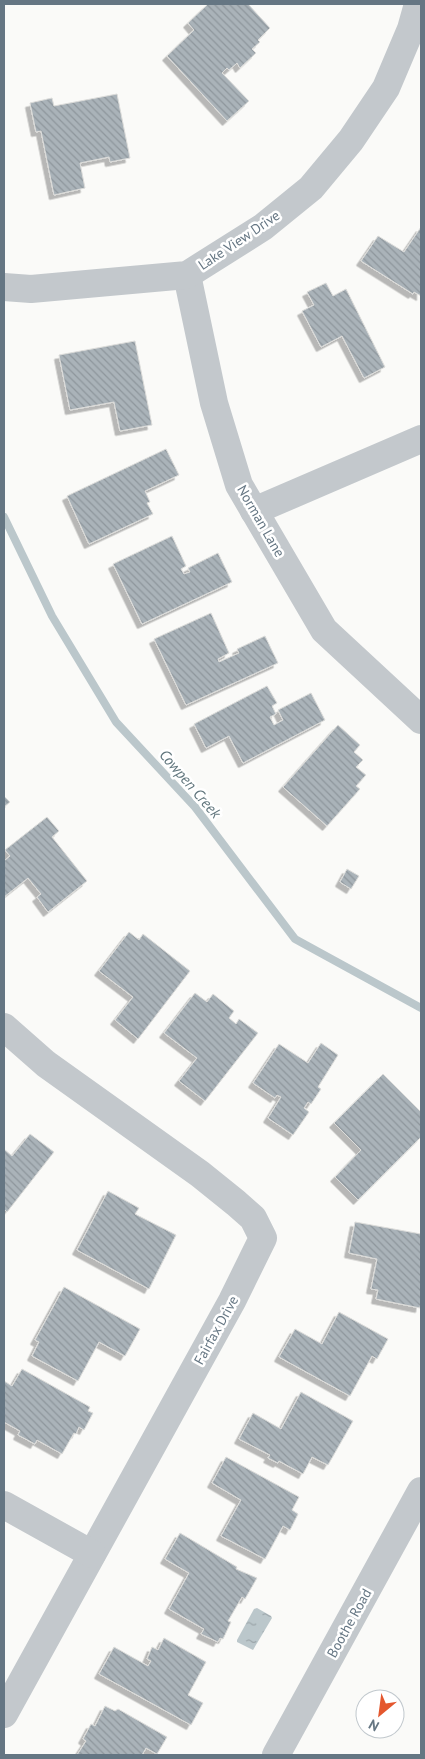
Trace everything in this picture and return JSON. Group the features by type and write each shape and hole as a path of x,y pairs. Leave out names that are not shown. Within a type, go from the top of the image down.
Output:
{"street":[{"name":"Lake View Drive","path":"4,287 31,289 187,276 264,227 311,188 351,140 386,88 416,22 418,4"},
{"name":"Norman Lane","path":"187,276 214,403 239,485 324,630 421,720"},
{"path":"254,511 421,439"},
{"name":"Fairfax Drive","path":"4,1027 46,1064 200,1174 236,1203 253,1218 263,1238 232,1301 4,1714"},
{"name":"Boothe Road","path":"276,1755 421,1491"},
{"path":"4,1505 92,1554"}],"water":[{"path":"257,1608 272,1618 253,1650 237,1642 237,1640 254,1609"}],"building":[{"path":"208,4 248,4 270,28 258,40 260,42 252,49 256,53 240,68 237,63 222,73 249,101 227,121 167,56 194,30 188,23"},
{"path":"117,94 130,158 110,162 109,157 80,163 85,188 54,195 41,131 36,132 30,103 52,98 54,106"},
{"path":"421,227 421,296 414,292 413,294 361,261 378,236 404,252"},
{"path":"326,283 333,296 346,289 385,367 364,378 342,336 321,347 302,311 314,305 307,292"},
{"path":"135,341 152,425 120,431 114,402 70,410 59,355"},
{"path":"166,449 179,475 145,491 150,502 147,503 153,514 89,544 67,496"},
{"path":"172,536 186,566 181,569 184,574 190,572 188,568 218,553 232,582 142,624 113,564"},
{"path":"211,613 229,653 218,659 219,662 239,653 237,649 265,636 278,663 186,705 154,639"},
{"path":"267,686 277,703 272,706 276,714 270,717 274,725 283,720 278,710 311,693 325,720 243,763 229,736 206,748 194,724"},
{"path":"338,725 360,745 354,752 363,760 356,767 366,775 356,786 360,789 327,826 283,787"},
{"path":"4,796 10,802 4,807"},
{"path":"47,817 59,831 52,837 87,881 48,912 37,897 41,894 28,878 4,897 4,861 10,856 5,850"},
{"path":"347,869 359,876 351,889 340,882"},
{"path":"129,932 139,940 143,934 190,971 138,1039 115,1020 133,997 99,971"},
{"path":"195,993 207,1002 213,994 234,1011 229,1018 236,1024 239,1019 258,1033 205,1101 179,1081 197,1058 164,1033"},
{"path":"321,1043 338,1055 318,1087 321,1089 311,1104 308,1102 304,1108 309,1112 293,1135 268,1118 281,1097 277,1095 275,1098 253,1083 279,1044 308,1063"},
{"path":"383,1074 421,1112 421,1137 358,1200 335,1177 361,1150 334,1123"},
{"path":"30,1134 54,1152 7,1212 4,1209 4,1149 12,1156"},
{"path":"108,1191 139,1208 135,1214 176,1235 149,1289 77,1250"},
{"path":"355,1222 421,1234 420,1308 376,1299 378,1290 371,1289 377,1259 349,1253"},
{"path":"64,1287 140,1329 125,1356 99,1342 78,1381 32,1356 39,1342 35,1340"},
{"path":"339,1312 388,1339 377,1359 372,1356 350,1396 279,1357 295,1329 322,1344"},
{"path":"22,1369 90,1407 88,1411 93,1413 84,1430 79,1427 76,1434 74,1433 62,1454 37,1440 35,1444 18,1435 20,1431 4,1422 4,1381 12,1386"},
{"path":"301,1392 353,1421 328,1465 312,1457 303,1474 279,1461 278,1463 268,1458 270,1455 239,1439 253,1413 281,1429"},
{"path":"226,1457 299,1497 292,1510 298,1514 290,1530 283,1526 265,1559 221,1536 241,1500 212,1483"},
{"path":"180,1533 237,1567 236,1569 257,1578 245,1599 242,1597 228,1621 231,1622 223,1639 220,1638 218,1642 201,1634 204,1629 169,1609 189,1573 165,1559"},
{"path":"164,1638 206,1662 188,1695 203,1703 191,1725 99,1674 114,1647 148,1666 151,1661 147,1659 152,1647 158,1650"},
{"path":"105,1706 115,1711 118,1709 167,1737 157,1754 146,1748 142,1755 77,1755 86,1741 83,1739 91,1724 95,1726"}],"waterway":[{"name":"Cowpen Creek","path":"4,517 52,616 116,722 195,807 295,939 421,1008"}]}
